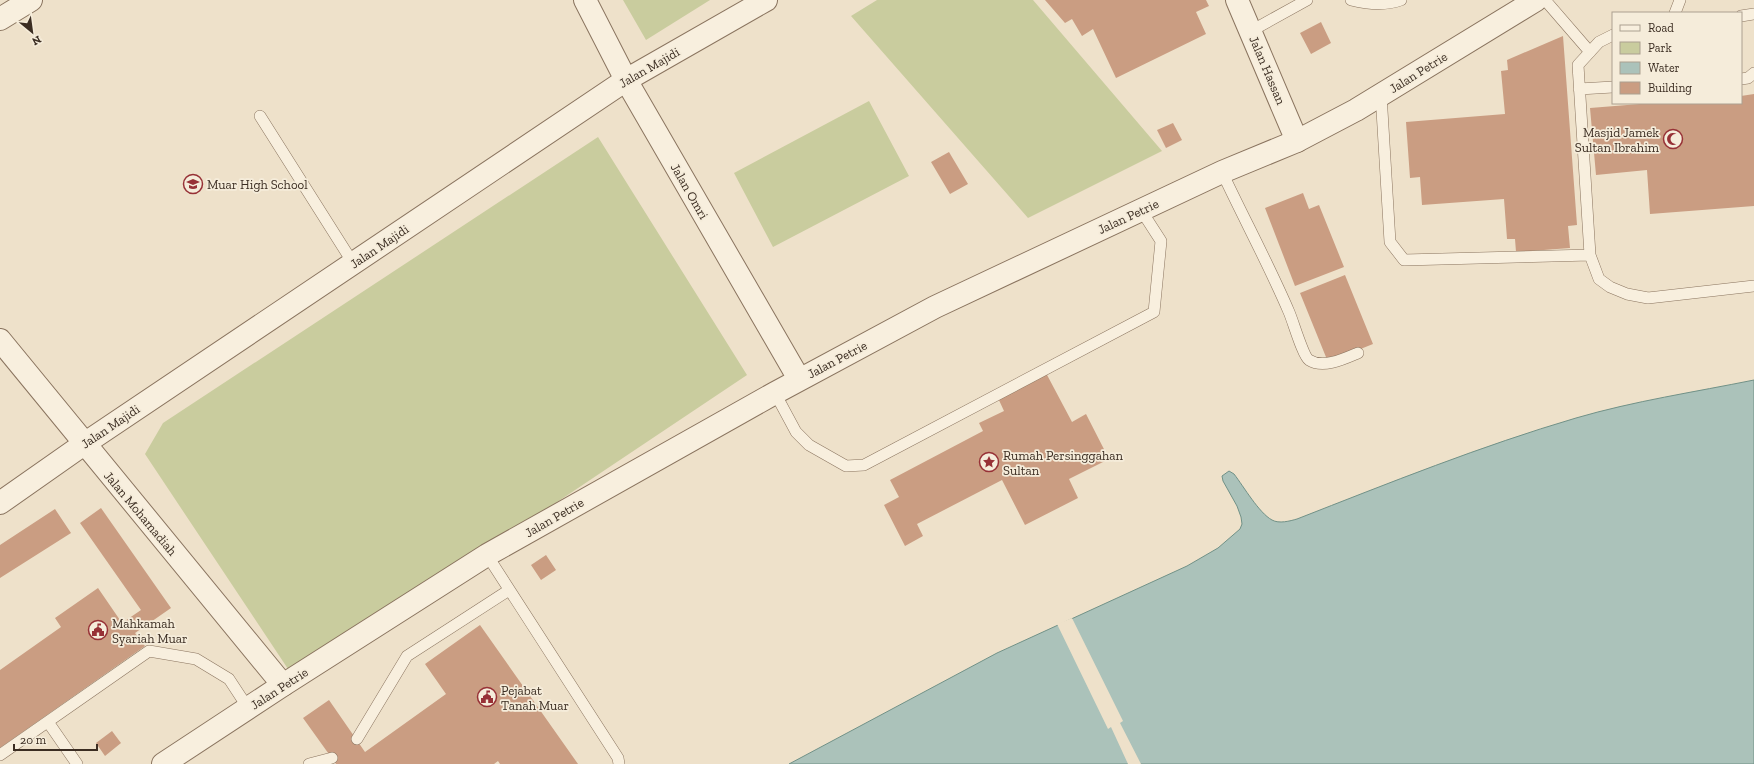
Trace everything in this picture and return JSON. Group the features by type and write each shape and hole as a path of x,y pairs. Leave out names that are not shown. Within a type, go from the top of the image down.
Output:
{"street":[{"path":"0,19 31,0"},
{"name":"Jalan Omri","path":"585,0 626,80 799,379"},
{"name":"Jalan Majidi","path":"0,503 84,444 626,80 766,0"},
{"name":"Jalan Hassan","path":"1237,0 1297,141"},
{"name":"Jalan Petrie","path":"163,764 487,555 799,379 935,307 1222,172 1297,141 1381,94 1536,0"},
{"name":"Jalan Mohamadiah","path":"0,340 84,444 284,685"}],"lane":[{"path":"1251,31 1307,0"},
{"path":"1351,0 1369,4 1395,2 1401,0"},
{"path":"1545,0 1590,52"},
{"path":"1675,12 1680,0"},
{"path":"1742,16 1754,14"},
{"path":"1612,35 1598,42 1578,65 1590,255 1599,279 1610,287 1627,294 1648,298 1754,286"},
{"path":"1742,79 1748,78 1754,73"},
{"path":"1579,89 1612,87"},
{"path":"1381,94 1390,242 1404,260 1590,255"},
{"path":"260,116 354,263"},
{"path":"1222,172 1289,312 1307,358 1315,363 1326,363 1340,361 1358,353"},
{"path":"774,393 796,432 809,446 846,466 864,466 1154,312 1161,241 1141,210"},
{"path":"487,555 618,758 619,764"},
{"path":"357,739 407,656 509,590"},
{"path":"0,755 149,651 196,659 229,679 248,708"},
{"path":"48,722 77,764"},
{"path":"309,764 332,758"}],"green space":[{"path":"623,0 710,0 646,40"},
{"path":"877,0 1033,0 1162,151 1028,218 851,16"},
{"path":"869,101 909,176 773,247 734,173"},
{"path":"598,137 747,375 294,678 145,454 163,423"}],"water":[{"path":"1754,380 1754,764 789,764 997,653 1187,566 1218,548 1240,529 1242,524 1237,506 1223,481 1222,476 1229,471 1234,474 1257,506 1267,517 1275,521 1288,521 1297,519 1470,453 1576,418 1642,402"}],"pier":[{"path":"1072,618 1123,721 1120,723 1141,764 1128,764 1111,727 1108,729 1057,624"}],"building":[{"path":"1045,0 1206,0 1209,6 1196,12 1206,34 1116,78 1093,29 1082,36 1072,19 1065,23"},
{"path":"1321,22 1331,43 1311,54 1300,33"},
{"path":"1563,36 1577,225 1568,226 1570,248 1516,252 1515,239 1507,239 1504,199 1422,205 1420,177 1410,178 1406,122 1505,114 1501,71 1508,70 1507,60"},
{"name":"Masjid Jamek Sultan Ibrahim","path":"1754,94 1754,206 1650,214 1647,170 1596,175 1590,108 1640,104 1742,104 1742,96"},
{"path":"1173,123 1182,140 1166,148 1157,130"},
{"path":"949,152 968,184 950,194 931,162"},
{"path":"1303,193 1309,209 1319,205 1344,267 1295,286 1265,208"},
{"path":"1345,275 1373,344 1328,362 1300,293"},
{"path":"1046,373 1072,422 1086,414 1109,459 1069,479 1078,498 1025,525 1002,480 917,524 923,536 905,546 884,505 899,497 890,480 983,431 979,423 1004,411 998,398"},
{"name":"Mahkamah Syariah Muar","path":"101,508 171,608 135,633 145,646 0,748 0,670 61,627 55,618 98,588 122,623 141,610 80,523"},
{"path":"55,509 71,533 0,578 0,545"},
{"path":"546,555 556,570 541,580 531,565"},
{"name":"Pejabat Tanah Muar","path":"480,625 578,764 500,764 498,761 494,764 336,764 303,718 329,700 365,752 446,694 425,664"},
{"path":"112,731 121,743 105,756 96,743"}],"place":[{"name":"Masjid Jamek Sultan Ibrahim","path":"1673,139"},
{"name":"Muar High School","path":"193,184"},
{"name":"Rumah Persinggahan Sultan","path":"989,462"},
{"name":"Mahkamah Syariah Muar","path":"98,630"},
{"name":"Pejabat Tanah Muar","path":"487,697"}]}
